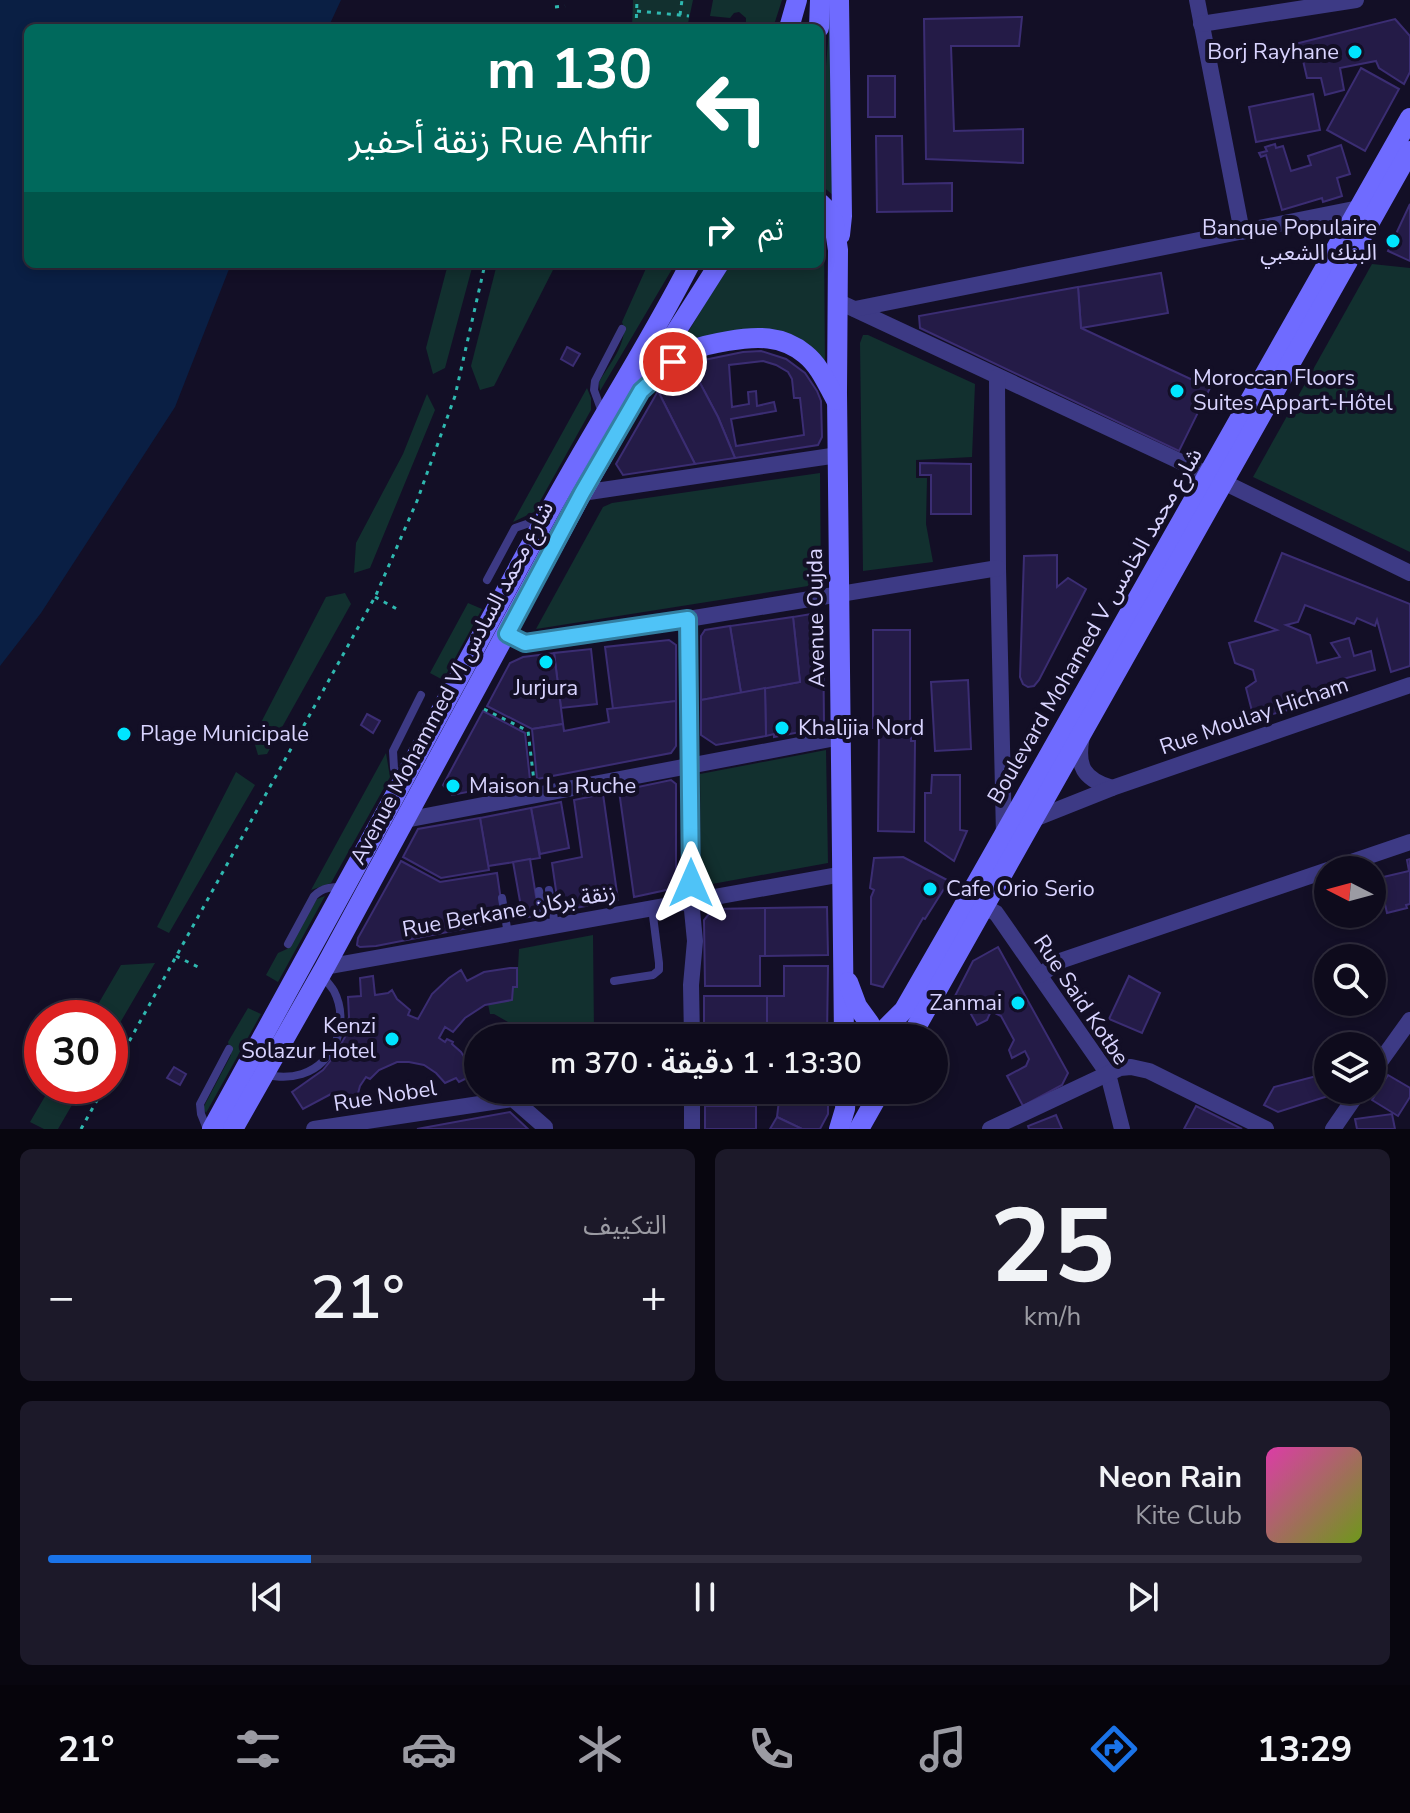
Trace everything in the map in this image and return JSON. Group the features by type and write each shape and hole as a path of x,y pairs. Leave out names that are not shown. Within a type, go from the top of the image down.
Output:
{"main road":[{"path":"790,24 797,0"},
{"path":"819,24 820,0"},
{"path":"838,250 842,216 839,0"},
{"name":"Boulevard Mohamed V شارع محمد الخامس","path":"918,1024 1034,819 1359,208 1410,118"},
{"name":"Boulevard Mohamed V شارع محمد الخامس","path":"890,1024 904,1010 1410,151"},
{"name":"Avenue Oujda","path":"824,207 834,223 846,305 837,403 845,1024"},
{"name":"Avenue Mohammed VI شارع محمد السادس","path":"210,1129 546,518 688,268"},
{"name":"Avenue Mohammed VI شارع محمد السادس","path":"237,1127 582,493 716,268"},
{"path":"641,391 660,373 694,350 709,344 766,337 788,343 810,359 823,375 837,403"},
{"path":"844,971 853,999 878,1024"},
{"path":"839,1129 845,1104"},
{"path":"859,1129 873,1104"}],"street":[{"path":"1197,0 1242,232"},
{"path":"1201,24 1356,0"},
{"path":"846,305 1359,208"},
{"path":"846,305 1410,573"},
{"path":"997,377 1004,836"},
{"path":"582,493 838,455"},
{"path":"507,634 525,643 998,568"},
{"path":"688,619 691,900 695,941 692,1024"},
{"name":"Rue Moulay Hicham","path":"1034,819 1112,788 1410,685"},
{"path":"1084,726 1080,745 1083,769 1096,783 1112,788"},
{"path":"405,820 841,737"},
{"path":"1040,975 1060,961 1410,842"},
{"name":"Rue Berkane زنقة بركان","path":"323,971 550,926 843,874"},
{"name":"Rue Said Kotbe","path":"984,907 996,913 1108,1074 1122,1129"},
{"path":"1386,1053 1410,1020"},
{"path":"990,1129 1127,1067 1149,1071 1266,1129"},
{"name":"Rue Nobel","path":"314,1129 513,1099 545,1129"},
{"path":"692,1104 692,1129"},
{"path":"1333,1129 1350,1104"}],"lane":[{"path":"604,418 594,390 595,381 622,329"},
{"path":"487,580 515,528 546,518"},
{"path":"400,786 393,751 421,695"},
{"path":"288,944 319,890 345,887"},
{"path":"549,890 550,926"},
{"path":"539,891 550,926"},
{"path":"502,898 508,934"},
{"path":"614,981 653,975 659,970 652,908"},
{"path":"264,1075 286,1078 305,1073 322,1063 334,1048 341,1029 341,1010 323,971"},
{"path":"210,1129 201,1114 200,1104 229,1049"}],"path":[{"path":"636,24 637,0"},
{"path":"680,15 682,0"},
{"path":"555,7 565,6"},
{"path":"637,11 689,16"},
{"path":"128,1043 375,597 417,501 455,396 484,268"},
{"path":"375,597 397,609"},
{"path":"481,708 528,731 534,785"},
{"path":"176,956 200,968"},
{"path":"81,1129 95,1104"}],"green space":[{"path":"633,0 693,0 688,24 632,24"},
{"path":"713,0 782,0 774,24 746,24 746,18 739,12 730,18 710,16"},
{"path":"831,0 834,196 824,187 824,89"},
{"path":"824,240 825,367 801,344 677,351 728,268 824,268"},
{"path":"1372,264 1410,268 1410,552 1253,477"},
{"path":"447,268 472,268 445,368 433,374 426,348"},
{"path":"496,268 554,268 494,386 480,390 471,366"},
{"path":"646,268 673,268 600,391 599,382 621,345 622,322"},
{"path":"863,335 975,384 972,457 916,460 916,478 927,478 926,524 933,562 863,571 860,343"},
{"path":"587,388 591,410 534,512 513,522"},
{"path":"427,394 435,410 370,568 354,573 356,543 403,454"},
{"path":"820,473 821,584 536,629 603,507 612,503"},
{"path":"345,593 351,604 267,754 258,755 253,738 326,597"},
{"path":"468,603 482,609 443,680 430,673"},
{"path":"826,750 828,863 701,886 700,774"},
{"path":"386,753 390,777 331,883 311,890"},
{"path":"236,772 255,785 169,933 157,927"},
{"path":"325,896 278,982 266,975 278,953 287,949 317,899"},
{"path":"593,935 594,1024 508,1024 490,1014 488,1004 517,986 519,949"},
{"path":"155,963 128,1009 128,1000 101,1000 121,965"},
{"path":"248,1008 261,1014 206,1113 203,1108 231,1055 228,1042"},
{"path":"40,1104 73,1104 58,1129 44,1129 30,1122"}],"water":[{"path":"0,0 341,0 330,24 24,24 24,268 229,268 175,407 41,613 0,666"}],"building":[{"path":"1022,17 1019,46 951,46 954,131 1023,129 1023,163 926,159 924,19"},
{"name":"Borj Rayhane","path":"1395,19 1410,36 1410,72 1404,84 1379,68 1376,61 1340,68 1344,90 1325,95 1321,78 1307,78 1299,43"},
{"path":"1361,68 1399,89 1365,151 1327,130"},
{"path":"868,76 895,76 895,117 868,117"},
{"path":"1313,94 1320,130 1256,142 1249,107"},
{"path":"876,136 902,136 903,184 952,183 952,211 877,212"},
{"path":"1275,144 1276,148 1283,146 1291,171 1311,165 1308,156 1341,145 1350,174 1337,178 1342,196 1323,202 1322,198 1282,210 1266,155 1261,157 1259,153"},
{"path":"1410,204 1410,261 1388,251"},
{"path":"1161,273 1168,313 1081,328 1078,287"},
{"path":"1078,287 1081,328 1210,388 1179,451 920,328 919,316"},
{"path":"567,347 580,354 573,366 561,359"},
{"path":"761,351 786,359 805,373 821,401 822,437 818,445 735,458 691,366 704,360","holes":["763,361 788,372 794,398 800,398 804,435 736,446 731,419 776,411 774,402 757,406 756,391 748,392 749,404 732,407 729,365"]},
{"path":"691,366 735,458 695,464 658,391"},
{"path":"658,391 695,464 623,475 616,464"},
{"path":"920,463 971,464 971,514 931,514 931,475 920,475"},
{"path":"1282,553 1410,604 1410,666 1391,672 1377,620 1375,626 1357,618 1354,624 1305,605 1298,622 1286,625 1310,635 1317,663 1340,657 1331,643 1349,638 1354,656 1371,651 1375,670 1343,679 1347,685 1301,697 1315,703 1254,719 1246,688 1256,681 1253,670 1235,663 1229,643 1277,630 1255,621"},
{"path":"1057,555 1057,587 1068,578 1086,589 1039,680 1028,687 1020,677 1024,556"},
{"path":"811,614 823,622 824,726 766,736 765,688 800,682 793,617"},
{"path":"793,617 800,682 741,693 730,626"},
{"path":"730,626 741,693 701,700 701,636 705,630"},
{"path":"873,630 910,630 910,728 873,728"},
{"path":"669,640 676,645 676,701 613,709 605,647"},
{"path":"591,649 597,704 561,708 554,653"},
{"path":"554,653 563,724 532,729 487,706 510,663 523,657"},
{"path":"968,680 971,749 935,751 931,682"},
{"path":"765,688 766,736 716,745 701,735 701,700"},
{"path":"676,701 676,746 671,753 537,779 532,729 563,724 564,731 609,722 607,709"},
{"path":"483,711 525,733 530,780 452,795 443,785"},
{"path":"367,714 380,721 373,733 361,725"},
{"path":"879,729 911,729 911,741 915,741 914,832 878,831"},
{"path":"932,775 960,775 960,830 967,831 954,861 925,841 925,793 931,793"},
{"path":"671,780 676,784 676,884 671,889 634,897 619,791"},
{"path":"603,794 618,900 559,911 552,863 582,857 574,800"},
{"path":"561,802 569,848 540,854 531,808"},
{"path":"531,808 540,858 488,866 480,818"},
{"path":"480,818 489,870 441,878 403,857 418,829"},
{"path":"903,857 949,881 923,918 883,987 871,984 871,897 874,890 870,888 874,858"},
{"path":"530,859 539,915 523,918 513,862"},
{"path":"1410,859 1410,904 1406,905 1407,908 1387,913 1386,876 1409,871 1407,860"},
{"path":"401,861 440,882 497,873 504,921 360,947 357,945 358,938"},
{"path":"827,907 828,955 765,956 765,908"},
{"path":"765,908 765,956 760,956 760,986 705,986 704,920 713,909"},
{"path":"998,947 1068,1073 1062,1085 1023,1106 1007,1076 1026,1066 1029,1059 1025,1051 1012,1058 1009,1050 1014,1040 1001,1016 991,1011 987,1020 977,1025 966,1005 957,1001 955,996 973,961"},
{"path":"784,966 828,966 827,1024 767,1024 767,996 784,996"},
{"name":"Kenzi Solazur Hotel","path":"517,968 517,987 513,987 512,1000 485,1005 465,1018 453,1032 445,1027 439,1038 453,1042 464,1057 464,1080 459,1082 456,1078 445,1083 424,1065 397,1062 379,1070 370,1079 366,1077 357,1097 353,1097 353,1103 345,1102 346,1098 340,1097 339,1104 335,1104 336,1097 331,1094 303,1109 292,1092 323,1070 335,1055 345,1037 349,1017 348,997 361,996 360,978 373,976 375,995 392,990 410,1010 408,1015 418,1019 432,994 449,978 461,970 467,981 484,972"},
{"path":"1129,976 1160,993 1142,1033 1109,1019"},
{"path":"704,996 767,996 767,1024 704,1024"},
{"path":"174,1067 186,1074 180,1085 167,1078"},
{"path":"1388,1075 1410,1088 1410,1097 1398,1116 1378,1104 1386,1104"},
{"path":"1314,1077 1314,1101 1278,1112 1264,1105 1274,1087"},
{"path":"779,1104 828,1104 828,1114 820,1129 802,1129 777,1117"},
{"path":"705,1106 756,1106 756,1129 705,1129"},
{"path":"1196,1106 1242,1129 1184,1129"},
{"path":"510,1112 528,1129 417,1129"},
{"path":"1392,1114 1395,1129 1357,1129 1355,1119"},
{"path":"1056,1115 1062,1129 1029,1129 1028,1126"},
{"path":"777,1117 802,1129 770,1129"}],"place":[{"name":"Borj Rayhane","path":"1355,52"},
{"name":"Banque Populaire البنك الشعبي","path":"1393,241"},
{"name":"Moroccan Floors Suites Appart-Hôtel","path":"1177,391"},
{"name":"Jurjura","path":"546,662"},
{"name":"Khalijia Nord","path":"782,728"},
{"name":"Plage Municipale","path":"124,734"},
{"name":"Maison La Ruche","path":"453,786"},
{"name":"Cafe Orio Serio","path":"930,889"},
{"name":"Zanmai","path":"1018,1003"},
{"name":"Kenzi Solazur Hotel","path":"392,1039"}],"route":[{"path":"673,362 641,391 582,493 507,634 525,643 688,619 691,883"}]}
